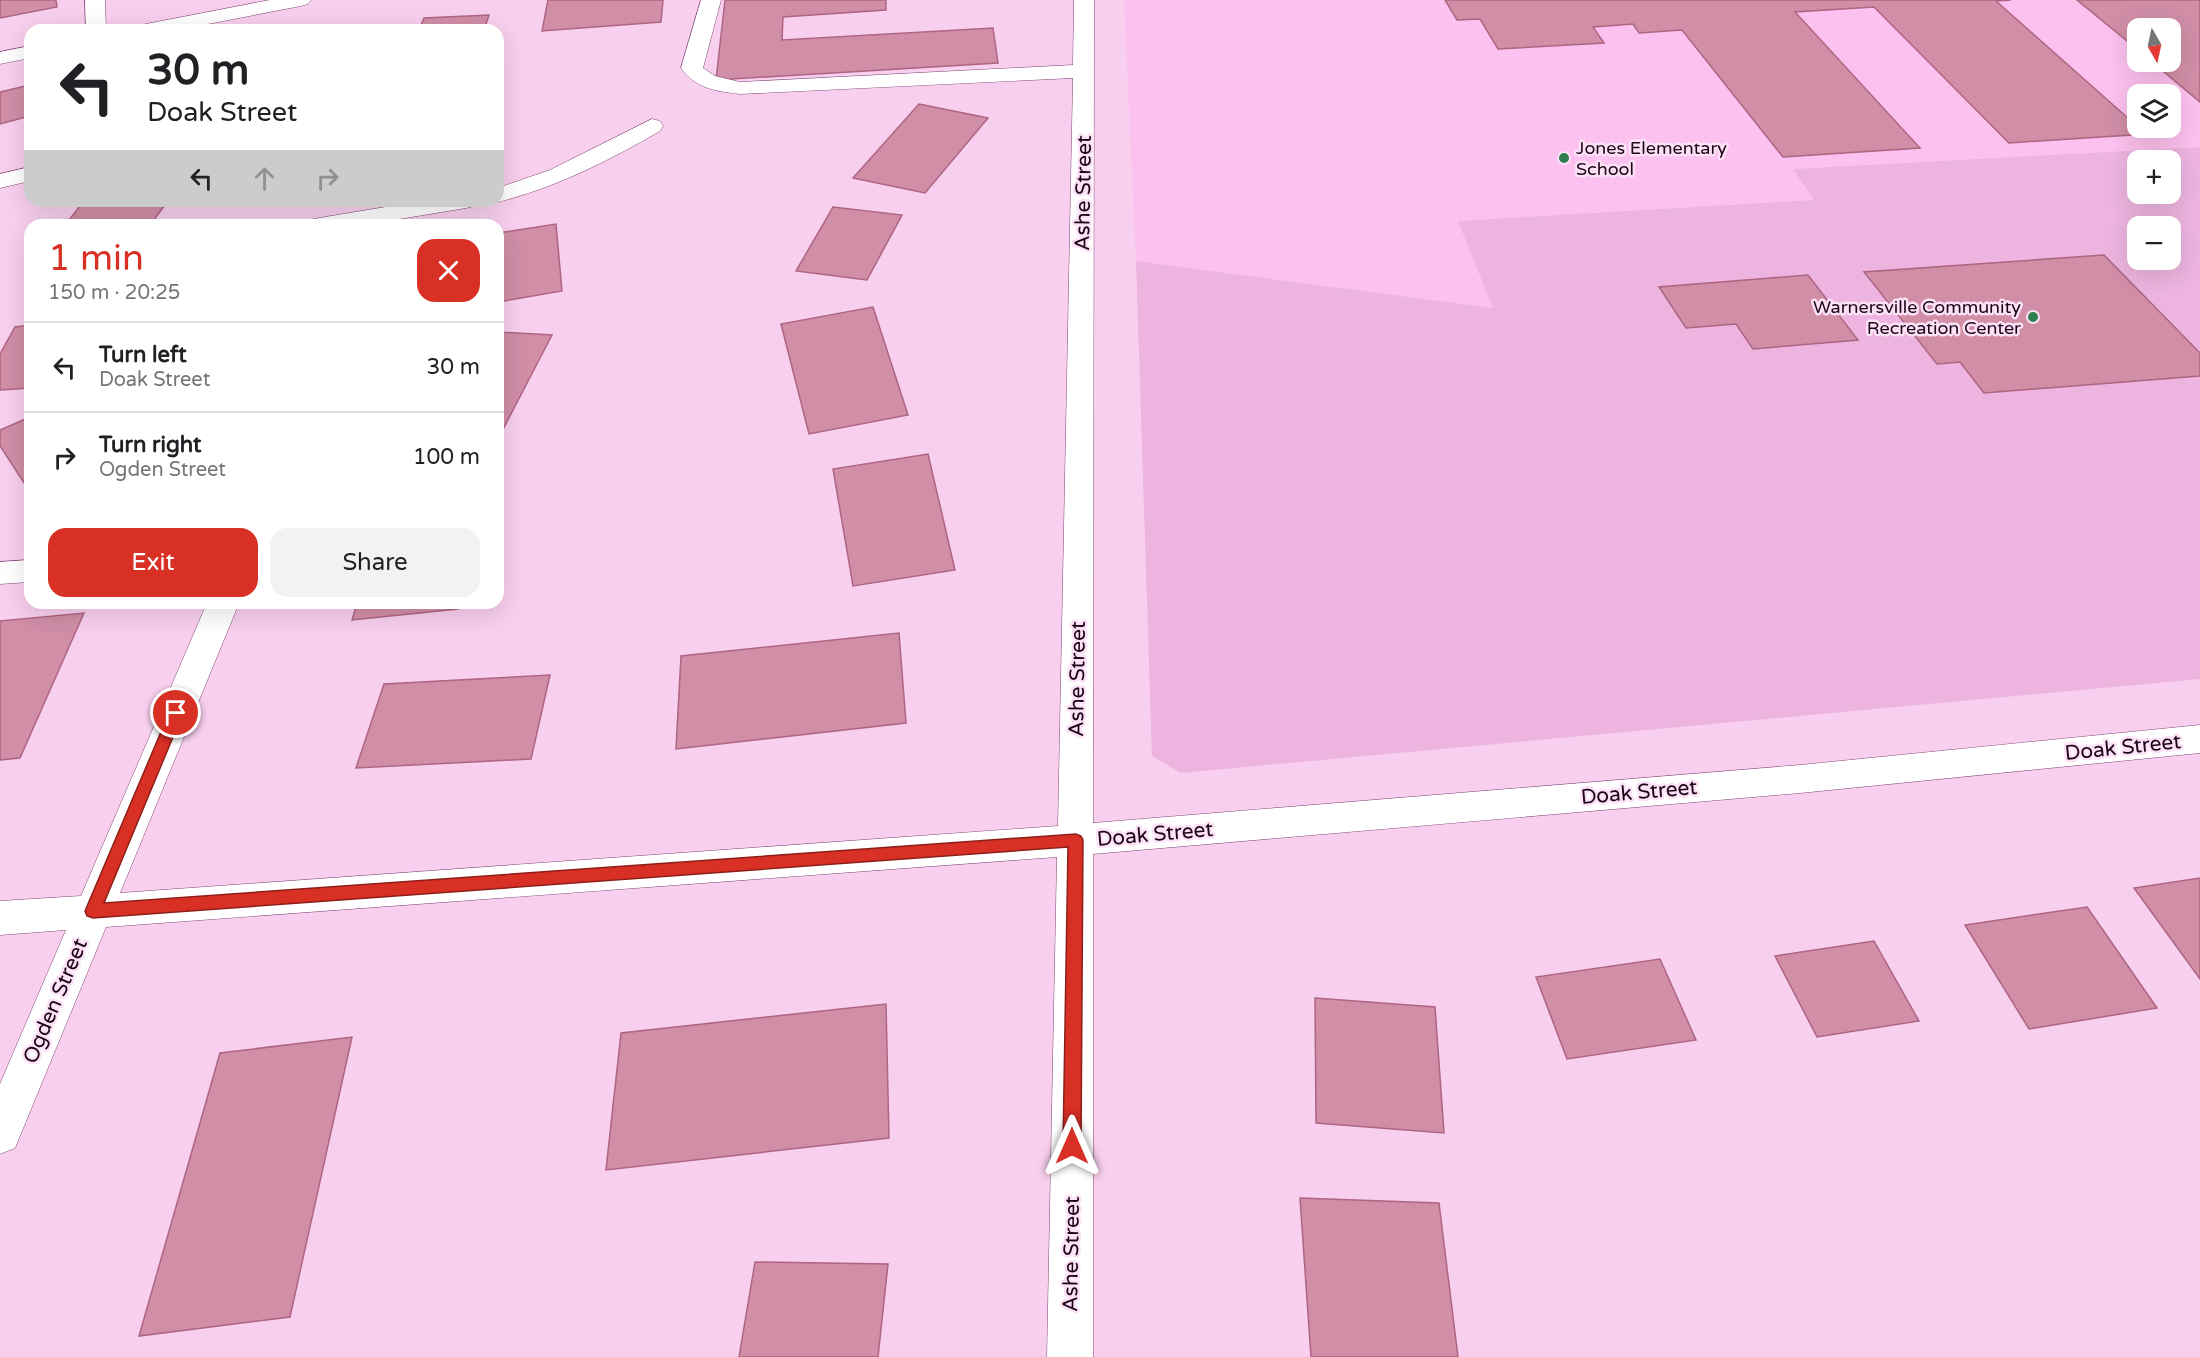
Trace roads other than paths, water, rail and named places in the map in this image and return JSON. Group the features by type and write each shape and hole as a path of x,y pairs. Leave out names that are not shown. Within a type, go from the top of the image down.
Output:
{"street":[{"path":"95,0 96,24"},
{"path":"183,24 269,10 301,0"},
{"path":"711,0 692,68 699,78 716,84 740,88 1084,71"},
{"name":"Ashe Street","path":"1070,1357 1084,0"},
{"path":"0,58 24,53"},
{"path":"504,193 534,185 572,170 652,126"},
{"path":"0,181 24,175"},
{"path":"356,219 430,207"},
{"path":"0,573 24,571"},
{"name":"Ogden Street","path":"0,1133 220,609"},
{"name":"Doak Street","path":"0,918 1076,840 1800,779 2200,739"}],"place":[{"name":"Jones Elementary School","path":"1564,158"},
{"name":"Warnersville Community Recreation Center","path":"2033,317"}]}
